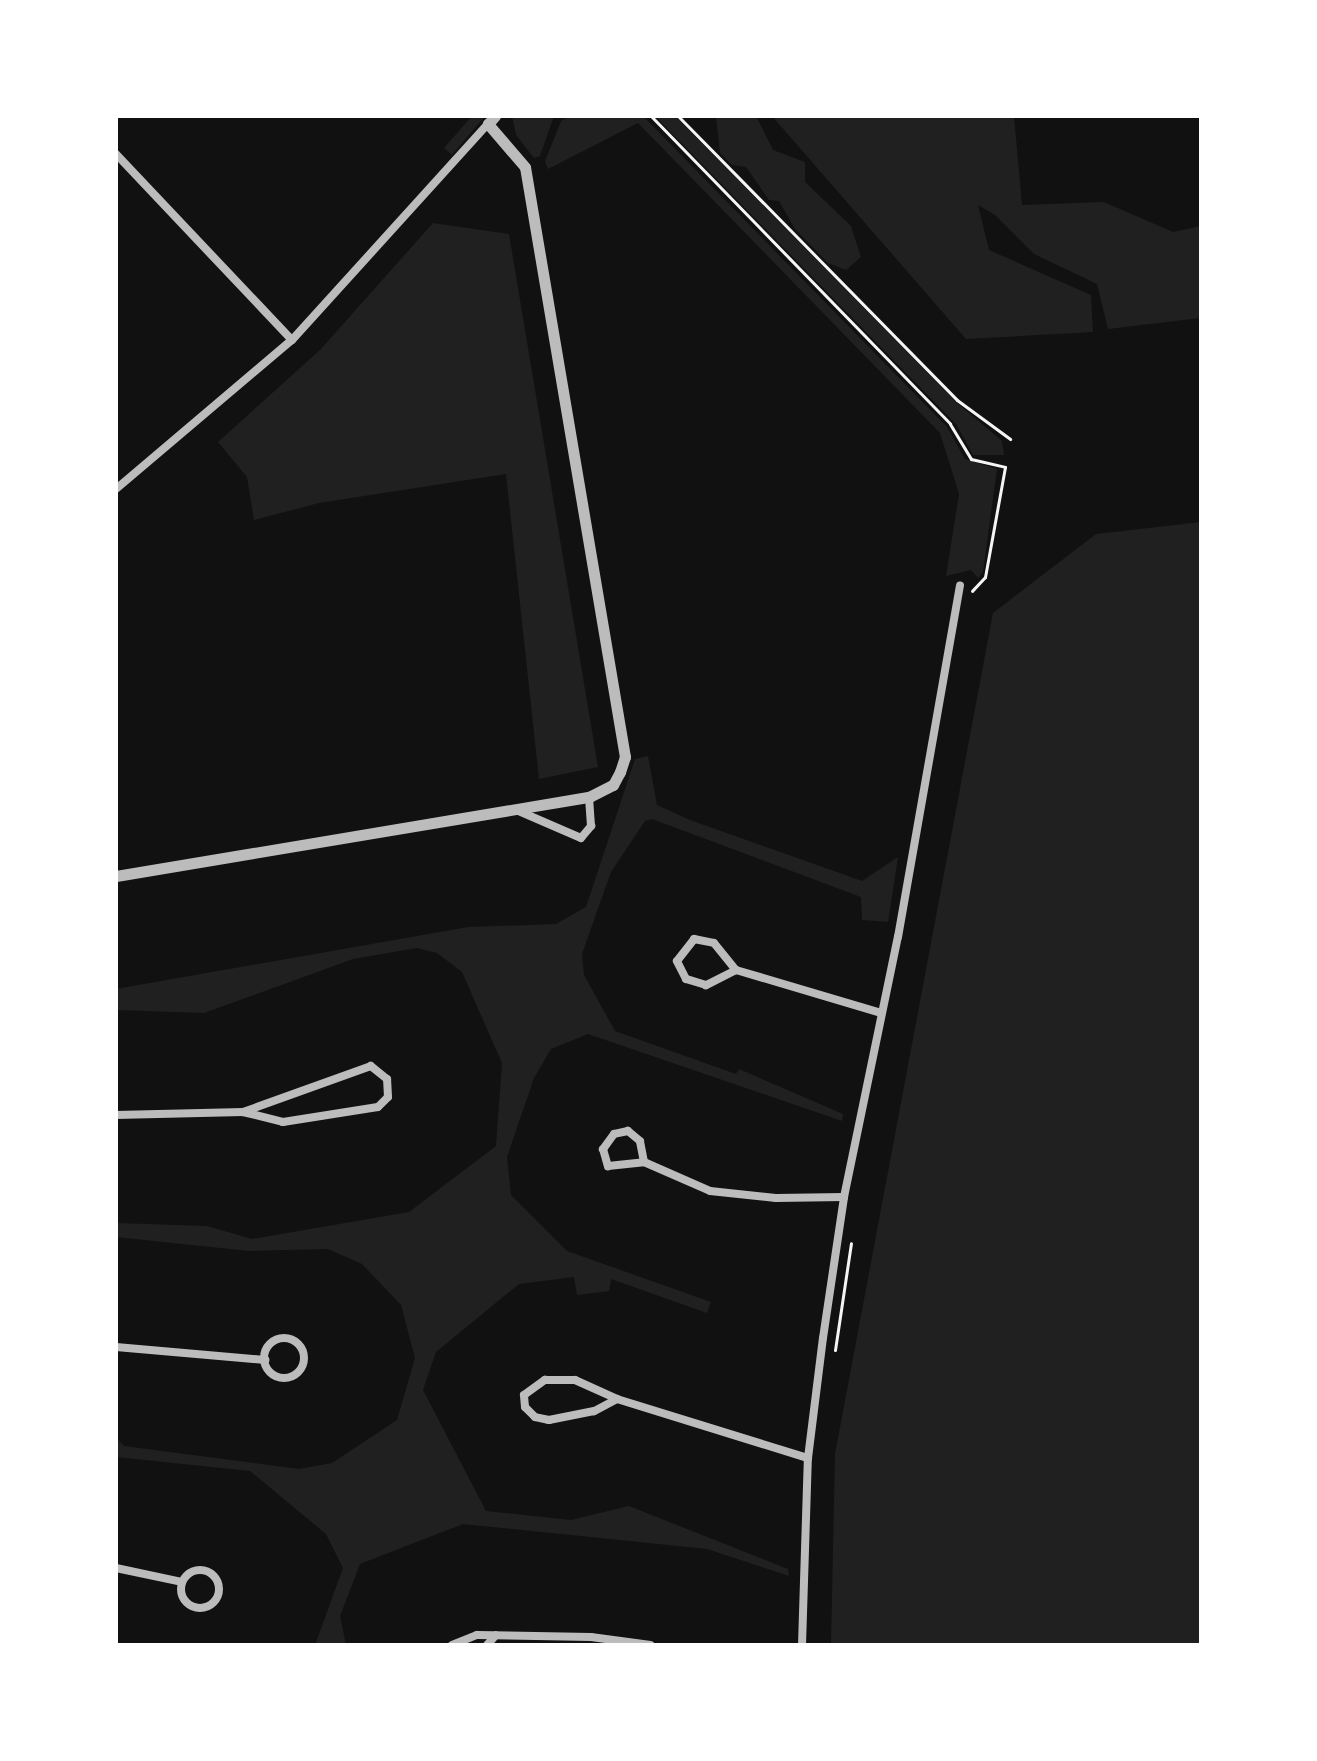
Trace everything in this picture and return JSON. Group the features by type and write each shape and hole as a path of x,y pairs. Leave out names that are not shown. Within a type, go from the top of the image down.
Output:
{"street":[{"path":"116,489 292,340 492,120 525,167 625,757 613,785 589,797 512,807 116,876"},
{"path":"116,154 292,340"},
{"path":"802,1645 808,1458 844,1197 960,585"},
{"path":"512,807 581,838 591,826 589,797"},
{"path":"736,970 706,985 686,979 677,961 694,939 714,943 736,970 881,1013"},
{"path":"116,1115 243,1112 283,1122 378,1107 388,1097 387,1079 371,1066 243,1112"},
{"path":"644,1162 640,1141 628,1131 614,1134 603,1149 608,1166 644,1162 710,1191 776,1198 844,1197"},
{"path":"283,1338 296,1342 304,1357 298,1372 286,1378 273,1374 265,1360 271,1344 283,1338"},
{"path":"116,1347 265,1360"},
{"path":"617,1399 594,1411 549,1420 535,1417 525,1407 524,1395 545,1380 575,1380 617,1399 808,1458"},
{"path":"116,1568 182,1582"},
{"path":"208,1571 219,1584 217,1597 207,1606 194,1607 182,1596 182,1582 191,1572 208,1571"},
{"path":"452,1645 477,1635 591,1637 650,1645"},
{"path":"487,1645 496,1635"}],"path":[{"path":"651,116 950,424 971,459 1005,467 985,577 970,593"},
{"path":"678,116 957,400 1010,439"},
{"path":"834,1353 852,1236"}],"shaded area":[{"path":"472,116 485,116 452,155 444,148"},
{"path":"512,116 554,116 540,156 534,158 516,135"},
{"path":"570,116 643,116 947,427 965,459 997,469 983,572 978,578 971,570 946,576 959,494 940,433 638,123 548,169 545,161 561,121"},
{"path":"655,116 675,116 956,402 1002,441 1004,455 973,455 956,424"},
{"path":"716,116 756,116 773,150 805,162 805,182 851,226 861,257 846,270 828,263 795,229 779,201 769,200 746,167 732,165 720,153"},
{"path":"772,116 1014,116 1022,205 1104,202 1173,232 1201,226 1201,318 1108,329 1097,284 1034,254 995,215 978,205 989,250 1091,295 1093,332 966,339"},
{"path":"433,223 509,234 598,767 539,779 506,474 319,503 254,520 247,477 218,442 321,349"},
{"path":"1201,522 1201,1645 831,1645 835,1454 993,613 1096,534"},
{"path":"648,756 657,805 690,820 862,881 898,857 888,922 862,920 861,897 652,819 645,821 611,872 582,954 584,975 615,1031 736,1074 739,1069 843,1114 842,1121 588,1034 551,1049 534,1078 507,1157 511,1195 567,1251 711,1302 707,1313 611,1279 609,1291 577,1295 574,1277 519,1284 436,1352 423,1390 486,1511 571,1520 629,1506 788,1569 789,1576 707,1549 463,1524 360,1564 340,1616 346,1645 315,1645 343,1568 326,1534 250,1471 116,1457 116,1437 124,1446 299,1469 332,1463 397,1420 415,1358 401,1305 362,1264 328,1249 249,1251 116,1237 116,1223 207,1226 252,1239 409,1212 496,1146 502,1063 462,972 437,953 417,948 353,959 204,1013 116,1010 116,989 468,927 556,924 586,907 635,759"}]}
